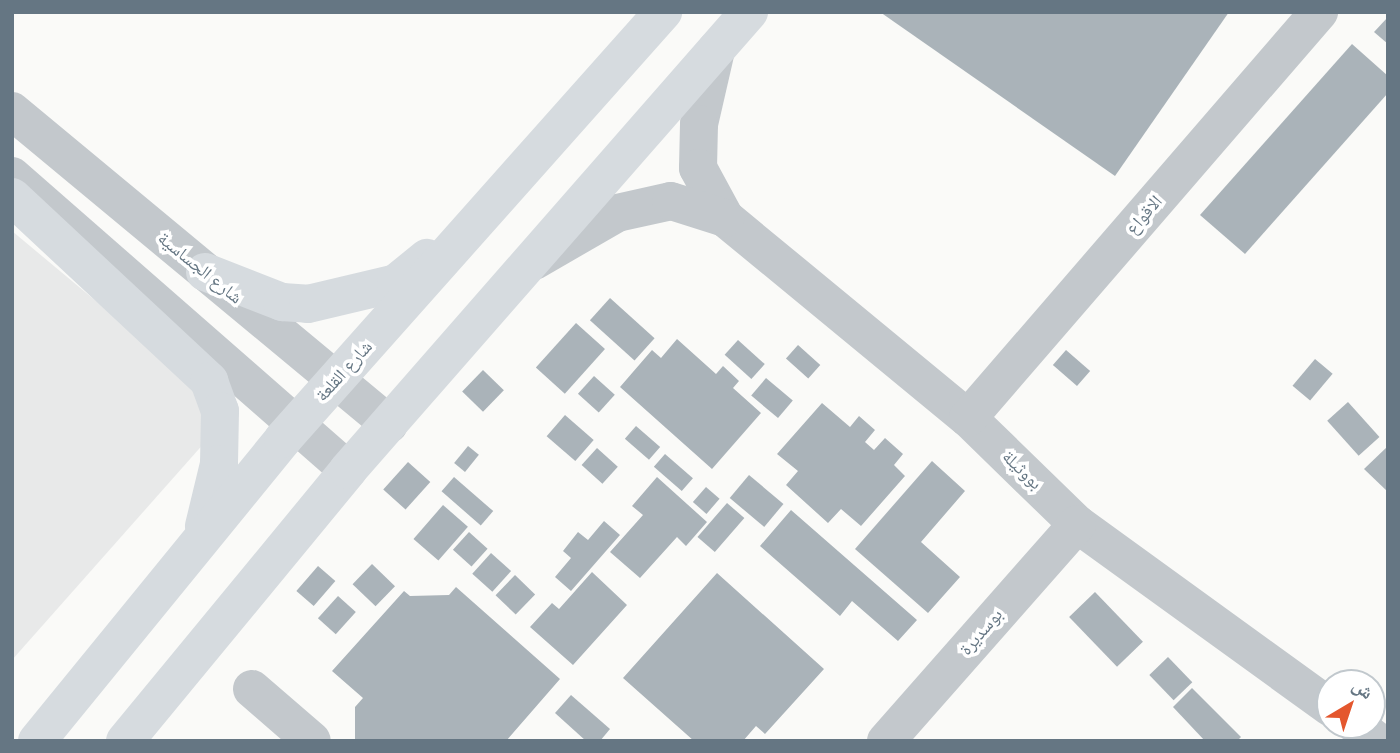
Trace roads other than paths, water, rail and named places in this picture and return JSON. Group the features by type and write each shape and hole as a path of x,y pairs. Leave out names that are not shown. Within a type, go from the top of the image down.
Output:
{"main road":[{"name":"شارع القلعة","path":"37,741 202,535 296,425 663,12"},
{"path":"125,741 348,470 748,12"},
{"path":"12,197 209,381 220,411 219,464 202,535"},
{"path":"205,272 282,302 308,304 396,283 484,213"}],"street":[{"name":"الاقواع","path":"968,418 1319,12"},
{"name":"بووثيلة","path":"716,50 699,124 698,168 725,218"},
{"name":"شارع الجساسية","path":"12,111 205,272 338,378 389,424"},
{"path":"12,176 348,470"},
{"name":"بووثيلة","path":"530,263 617,213 671,201 725,218 968,418 1077,524 1316,696"},
{"name":"بوسديرة","path":"886,741 1077,524"},
{"path":"252,689 312,741"}]}
